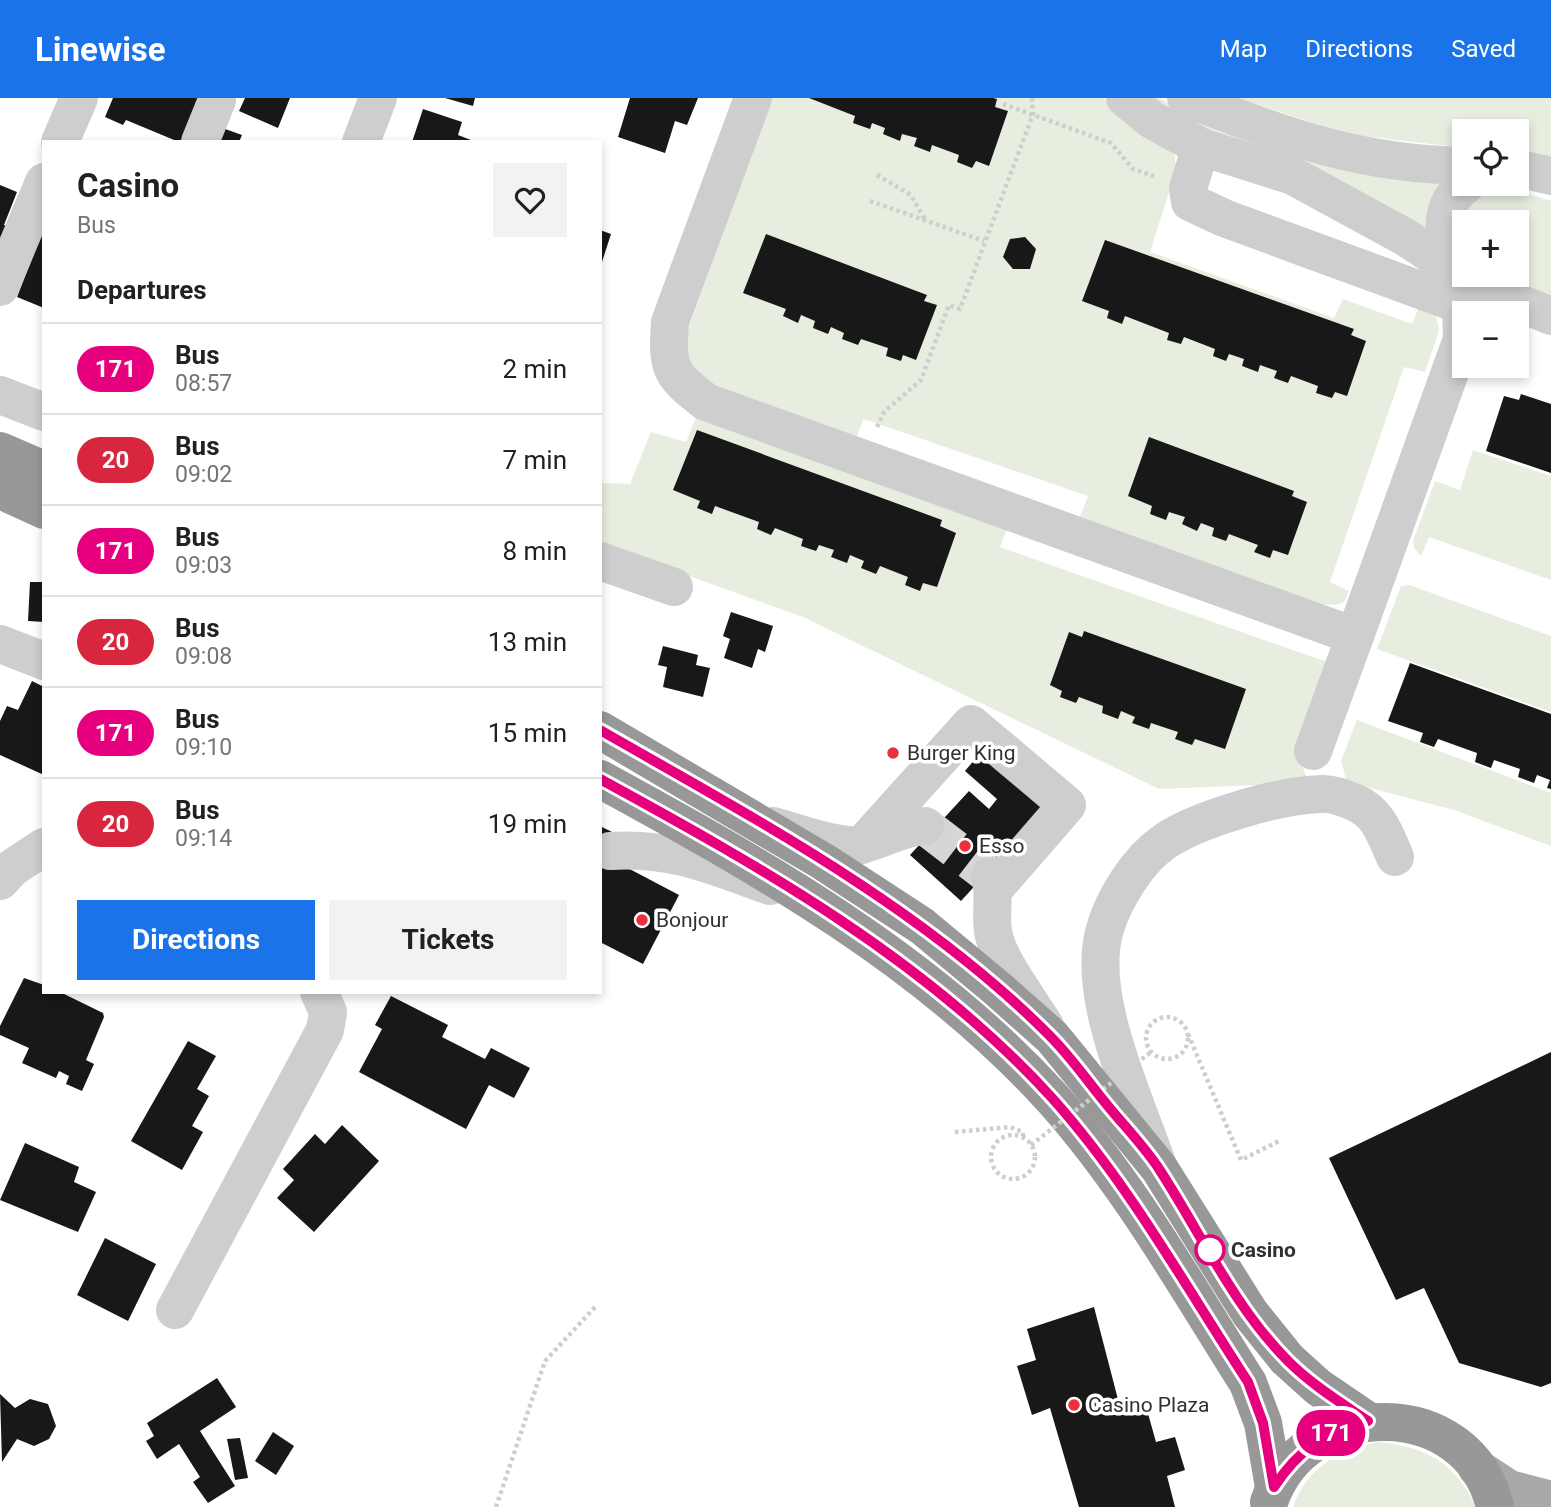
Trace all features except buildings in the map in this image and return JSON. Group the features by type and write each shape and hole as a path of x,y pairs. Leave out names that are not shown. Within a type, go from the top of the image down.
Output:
{"highway":[{"path":"0,452 42,469"},
{"path":"0,490 42,509"},
{"path":"602,731 763,824 922,926 1052,1037 1159,1168 1250,1313 1287,1359 1318,1387 1368,1421"},
{"path":"602,780 724,847 816,902 966,1012 1053,1099 1105,1164 1248,1382 1263,1423 1271,1497"},
{"path":"1271,1497 1291,1462 1313,1442 1339,1428 1368,1421 1399,1422 1429,1430 1455,1446 1477,1468 1495,1507"}],"main road":[{"path":"1477,1468 1509,1489 1551,1500"}],"street":[{"path":"61,140 79,98"},
{"path":"363,140 378,98"},
{"path":"753,98 670,322 668,358 680,382 706,402 860,460 1355,636"},
{"path":"1125,98 1152,120 1200,147 1293,176 1405,237 1464,288"},
{"path":"1186,98 1272,132 1339,152 1387,162 1452,165"},
{"path":"201,140 217,100"},
{"path":"1200,147 1188,188 1191,202 1224,218 1551,316"},
{"path":"1529,171 1551,176"},
{"path":"0,287 42,187"},
{"path":"1313,751 1462,339 1464,288 1443,224 1448,205 1456,196"},
{"path":"0,395 42,411"},
{"path":"602,562 674,587"},
{"path":"0,644 42,660"},
{"path":"862,845 971,724 1067,805 992,883 992,923 995,940 1052,1037"},
{"path":"1159,1168 1103,1005 1100,970 1104,929 1119,896 1141,865 1164,843 1193,827 1271,802 1323,793 1358,804 1380,821 1395,857"},
{"path":"763,824 847,845 862,845 909,826 926,826"},
{"path":"610,851 643,849 676,853 816,902"},
{"path":"0,881 12,868 42,851"},
{"path":"175,1310 325,1030 328,1012 320,994"}],"path":[{"path":"860,460 884,412 921,380 949,305 960,309 1033,114 1032,98"},
{"path":"1003,104 1111,143 1133,169 1188,188"},
{"path":"877,175 911,195 926,220"},
{"path":"870,201 985,242"},
{"path":"1188,1034 1186,1048 1177,1057 1163,1059 1147,1046 1147,1032 1161,1017 1176,1018 1188,1034 1241,1160 1279,1141"},
{"path":"1031,1145 1152,1052"},
{"path":"954,1132 1010,1127 1023,1132 1023,1138"},
{"path":"1003,1138 1023,1138 1031,1145 1035,1162 1026,1174 1013,1179 999,1173 992,1161 994,1148 1003,1138"},
{"path":"496,1507 545,1361 597,1305"}],"shaded area":[{"path":"772,98 1104,98 1116,115 1147,138 1169,148 1175,157 1176,170 1150,252 1334,318 1343,299 1412,324 1419,307 1436,315 1439,331 1425,372 1404,367 1330,582 1349,591 1344,602 1336,605 1318,604 1080,517 1088,496 864,419 856,438 711,387 688,362 688,330"},
{"path":"1141,98 1159,98 1187,114 1452,180 1452,195 1434,245 1182,125"},
{"path":"1239,98 1551,98 1551,163 1529,156 1529,119 1452,119 1452,146 1345,134"},
{"path":"1529,194 1551,201 1551,304 1509,287 1529,287 1529,210 1463,210 1469,200 1476,196"},
{"path":"697,415 1009,523 1000,547 1327,662 1295,748 1309,783 1159,789 803,617 602,545 602,483 630,484 651,432 686,442"},
{"path":"1473,450 1551,476 1551,580 1429,537 1421,556 1414,548 1413,541 1435,481 1460,490"},
{"path":"1409,585 1551,636 1551,712 1377,649 1401,586"},
{"path":"1357,720 1551,793 1551,846 1454,810 1347,782 1341,761"},
{"path":"1379,1442 1411,1448 1437,1460 1459,1479 1476,1507 1293,1507 1307,1481 1326,1462 1364,1445"}],"tunnel":[{"path":"925,826 990,876"}],"bus line":[{"name":"171","path":"602,731 763,824 922,926 1052,1037 1159,1168 1250,1313 1287,1359 1318,1387 1368,1421 1339,1428 1313,1442 1291,1462 1274,1487 1263,1423 1248,1382 1105,1164 1053,1099 966,1012 866,937 816,902 724,847 602,780"}],"place":[{"name":"Burger King","path":"893,753"},
{"name":"Esso","path":"965,846"},
{"name":"Bonjour","path":"642,920"},
{"name":"Casino","path":"1210,1250"},
{"name":"Casino Plaza","path":"1074,1405"}]}
